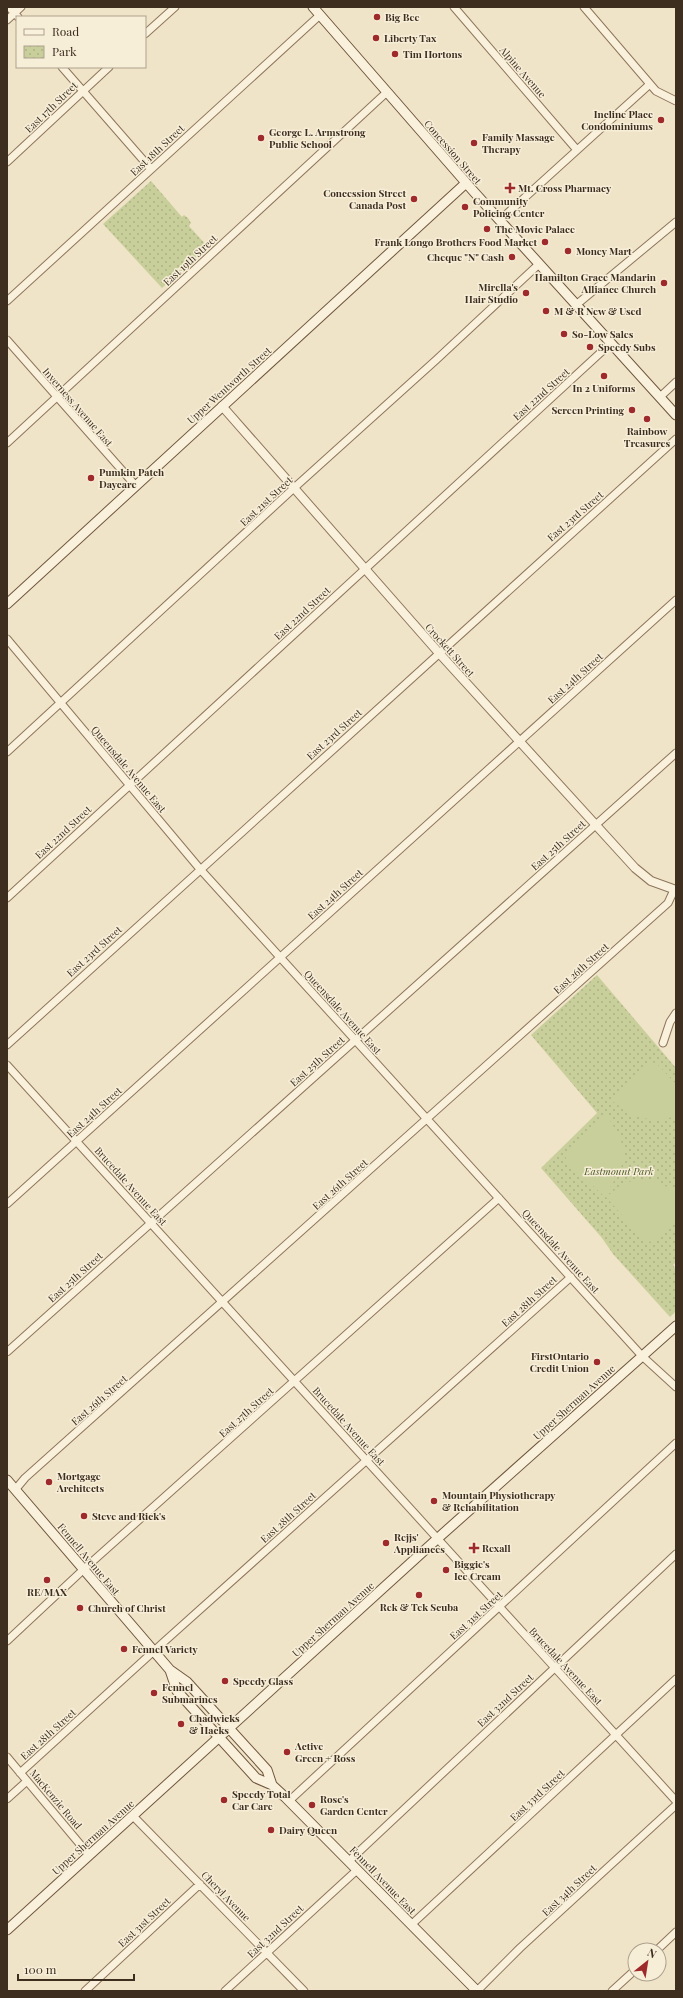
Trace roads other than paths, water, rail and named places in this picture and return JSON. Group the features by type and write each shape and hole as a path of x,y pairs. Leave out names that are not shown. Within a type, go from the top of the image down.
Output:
{"main road":[{"name":"Concession Street","path":"313,7 466,183 676,415"},
{"name":"Upper Wentworth Street","path":"7,604 466,183"},
{"name":"Upper Sherman Avenue","path":"7,1930 437,1539 676,1326"},
{"name":"Fennell Avenue East","path":"7,1480 170,1670 187,1682 267,1770 272,1785"},
{"name":"Fennell Avenue East","path":"170,1670 177,1690 218,1738 256,1778 272,1785 289,1801 477,1991"}],"street":[{"path":"7,20 21,7"},
{"path":"146,33 175,7"},
{"name":"Alpine Avenue","path":"454,7 577,150"},
{"path":"584,7 650,84 661,95 676,101"},
{"name":"East 18th Street","path":"7,301 320,15"},
{"path":"63,68 151,169"},
{"name":"East 17th Street","path":"7,162 108,68"},
{"path":"500,220 650,84"},
{"name":"East 19th Street","path":"7,443 387,92"},
{"path":"576,305 676,222"},
{"name":"East 21st Street","path":"7,752 539,264"},
{"name":"Inverness Avenue East","path":"7,340 135,486"},
{"name":"East 22nd Street","path":"7,898 320,611 364,568 611,343"},
{"path":"660,397 676,382"},
{"name":"Crockett Street","path":"222,406 439,653 596,825 646,878 675,890"},
{"name":"East 23rd Street","path":"7,1045 676,439"},
{"name":"East 24th Street","path":"7,1204 676,600"},
{"name":"Queensdale Avenue East","path":"7,639 200,869 642,1356 676,1387"},
{"name":"East 25th Street","path":"7,1352 676,753"},
{"name":"East 26th Street","path":"15,1490 25,1478 668,903 675,890"},
{"path":"663,1043 676,1013"},
{"name":"Brucedale Avenue East","path":"7,1065 222,1303 295,1381 498,1607 676,1801"},
{"name":"East 27th Street","path":"7,1641 84,1570 499,1198"},
{"name":"East 28th Street","path":"20,1773 571,1277"},
{"name":"East 31st Street","path":"289,1801 676,1443"},
{"name":"East 32nd Street","path":"349,1861 676,1554"},
{"name":"East 33rd Street","path":"411,1925 676,1679"},
{"name":"MacKenzie Road","path":"7,1757 89,1855"},
{"path":"7,1799 27,1781"},
{"name":"East 34th Street","path":"477,1991 520,1948 676,1805"},
{"name":"Cheryl Avenue","path":"133,1816 304,1991"},
{"name":"East 32nd Street","path":"224,1991 357,1870"},
{"name":"East 31st Street","path":"85,1991 200,1884"},
{"path":"665,1942 676,1932"},
{"path":"612,1991 627,1977"}],"place":[{"name":"Big Bee","path":"377,17"},
{"name":"Liberty Tax","path":"376,38"},
{"name":"Tim Hortons","path":"395,54"},
{"name":"Incline Place Condominiums","path":"661,120"},
{"name":"George L. Armstrong Public School","path":"261,138"},
{"name":"Family Massage Therapy","path":"474,143"},
{"name":"Mt. Cross Pharmacy","path":"510,188"},
{"name":"Concession Street Canada Post","path":"414,199"},
{"name":"Community Policing Center","path":"465,207"},
{"name":"The Movie Palace","path":"487,229"},
{"name":"Frank Longo Brothers Food Market","path":"545,242"},
{"name":"Money Mart","path":"568,251"},
{"name":"Cheque \"N\" Cash","path":"512,257"},
{"name":"Hamilton Grace Mandarin Alliance Church","path":"664,283"},
{"name":"Mirella's Hair Studio","path":"526,293"},
{"name":"M & R New & Used","path":"546,311"},
{"name":"So-Low Sales","path":"564,334"},
{"name":"Speedy Subs","path":"590,347"},
{"name":"In 2 Uniforms","path":"604,376"},
{"name":"Screen Printing","path":"632,410"},
{"name":"Rainbow Treasures","path":"647,419"},
{"name":"Pumkin Patch Daycare","path":"91,478"},
{"name":"FirstOntario Credit Union","path":"597,1362"},
{"name":"Mortgage Architects","path":"49,1482"},
{"name":"Mountain Physiotherapy & Rehabilitation","path":"434,1501"},
{"name":"Steve and Rick's","path":"84,1516"},
{"name":"Rejjs' Appliances","path":"386,1543"},
{"name":"Rexall","path":"474,1548"},
{"name":"Biggie's Ice Cream","path":"446,1570"},
{"name":"RE/MAX","path":"47,1580"},
{"name":"Rek & Tek Scuba","path":"419,1595"},
{"name":"Church of Christ","path":"80,1608"},
{"name":"Fennel Variety","path":"124,1649"},
{"name":"Speedy Glass","path":"225,1681"},
{"name":"Fennel Submarines","path":"154,1693"},
{"name":"Chadwicks & Hacks","path":"181,1724"},
{"name":"Active Green + Ross","path":"287,1752"},
{"name":"Speedy Total Car Care","path":"224,1800"},
{"name":"Rose's Garden Center","path":"312,1805"},
{"name":"Dairy Queen","path":"271,1830"}],"park label":[{"name":"Eastmount Park","path":"619,1171"}]}
